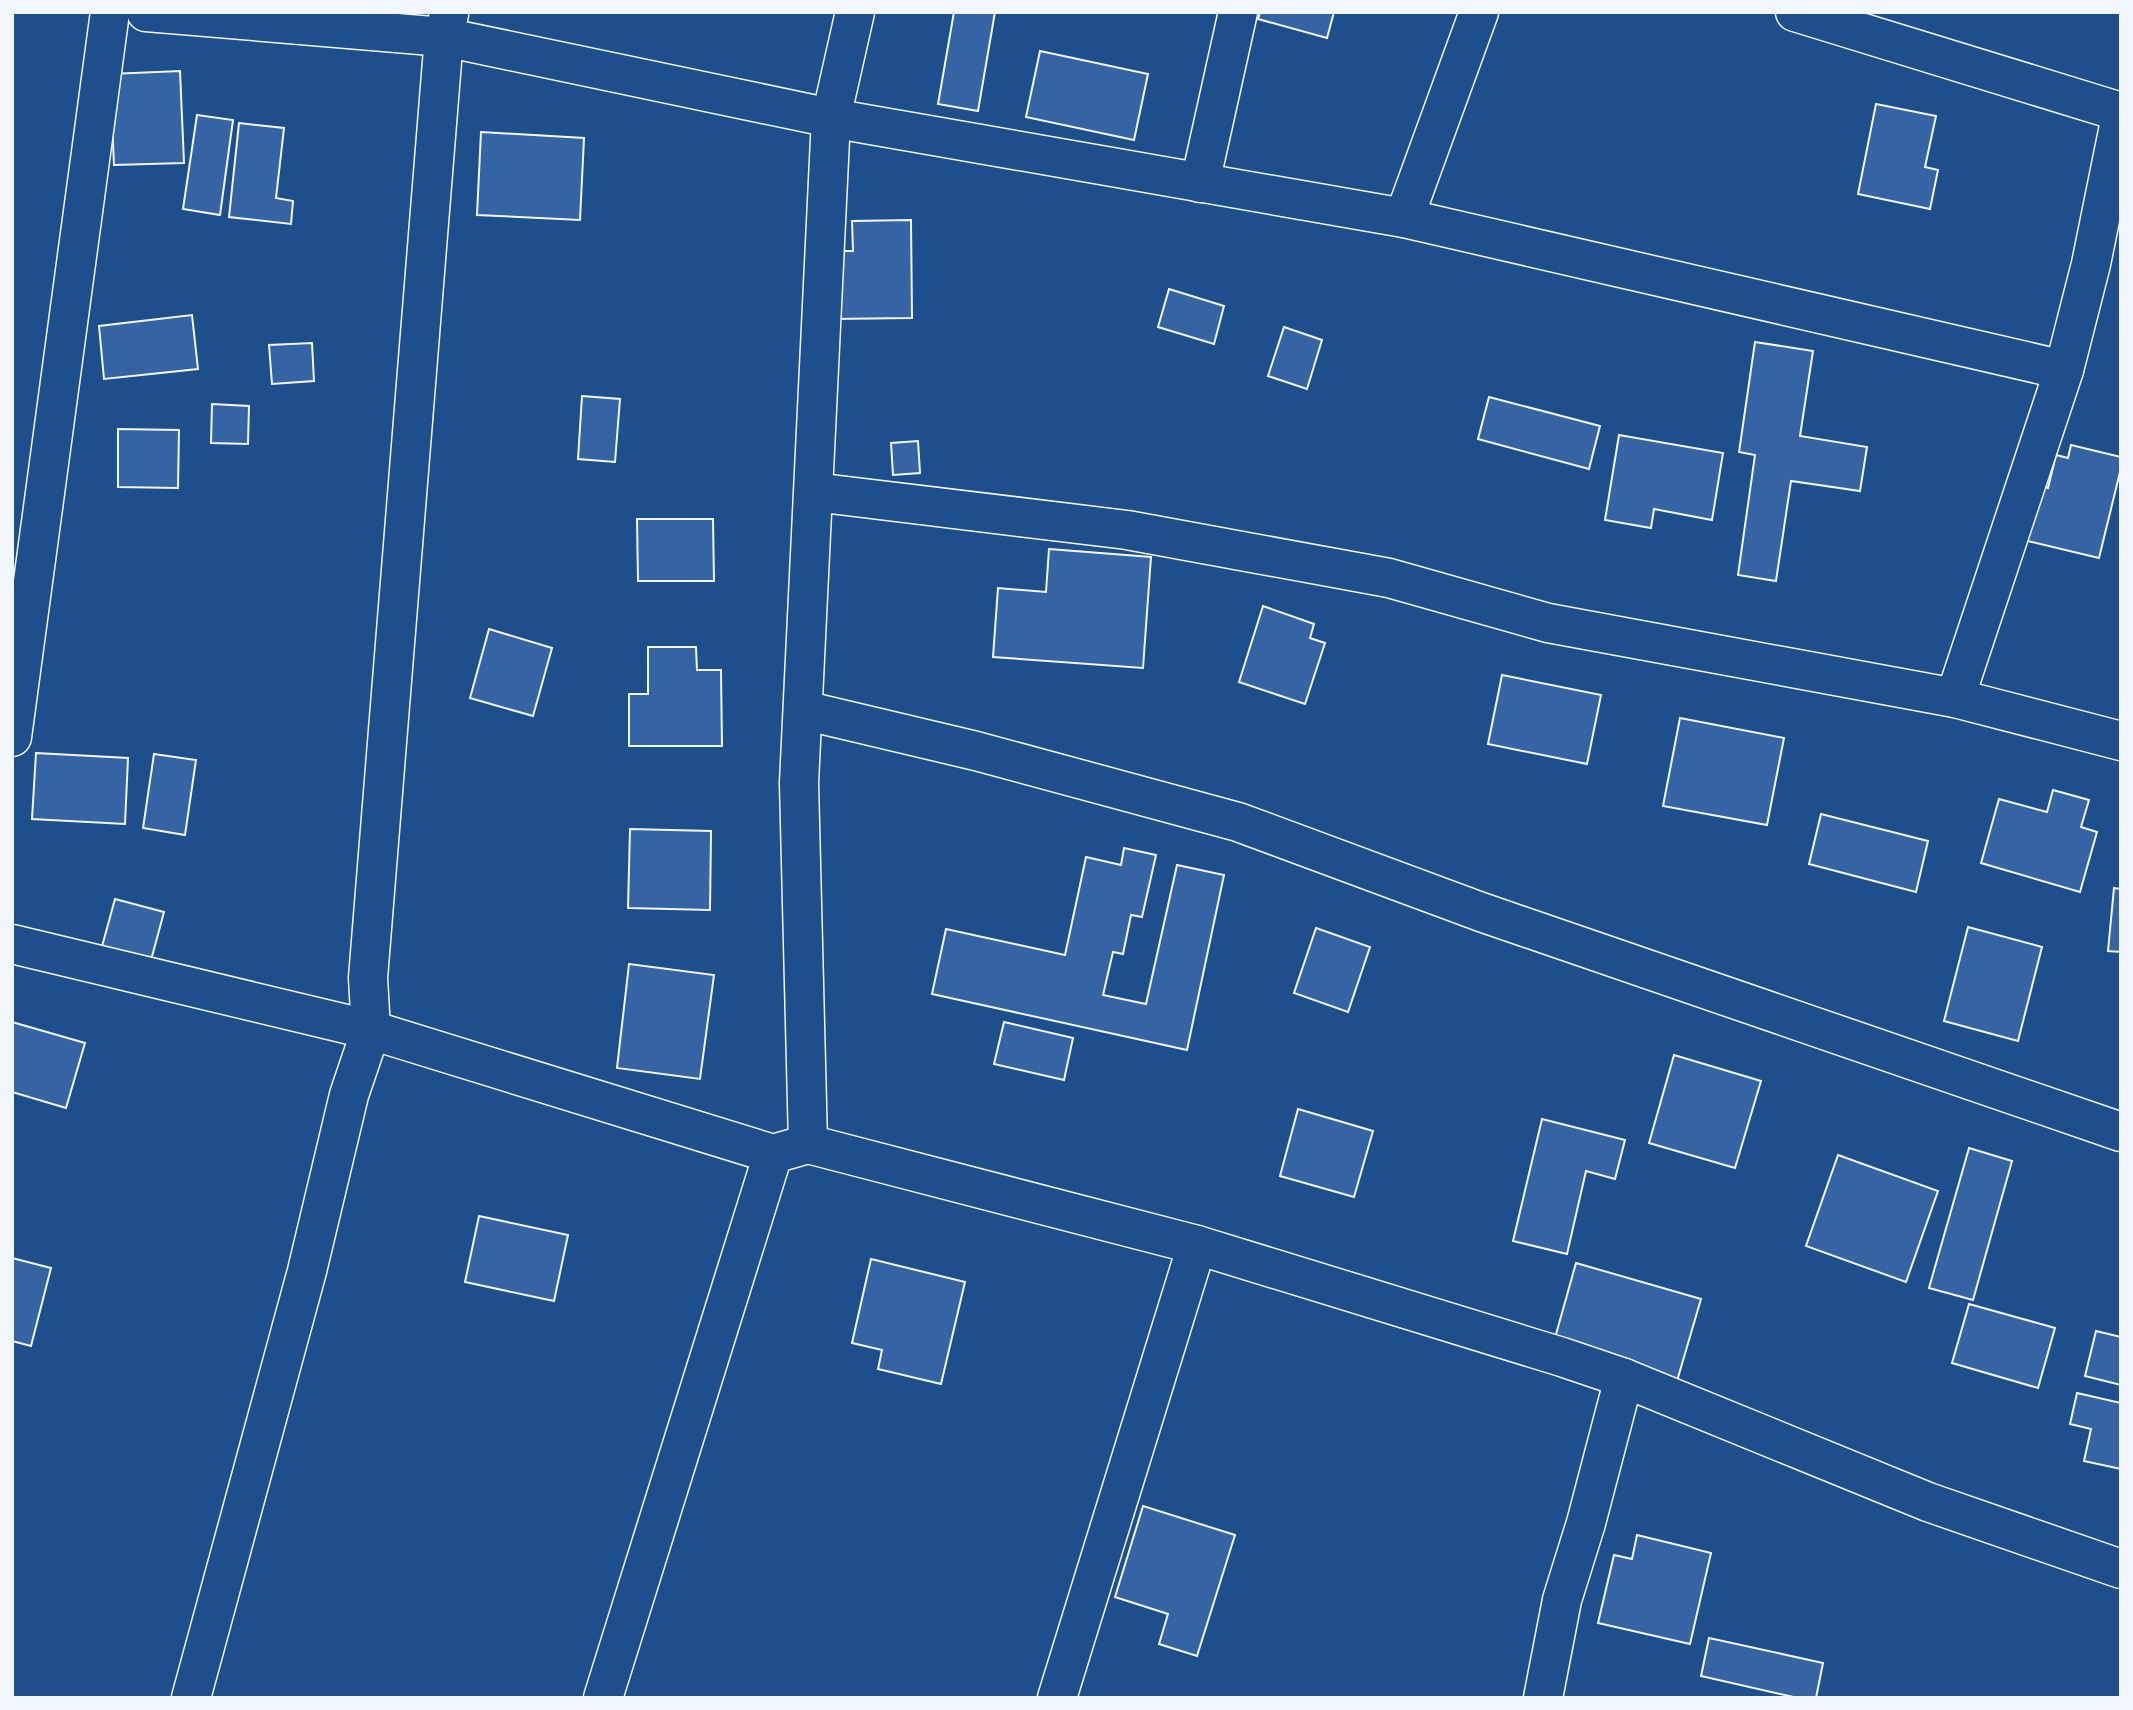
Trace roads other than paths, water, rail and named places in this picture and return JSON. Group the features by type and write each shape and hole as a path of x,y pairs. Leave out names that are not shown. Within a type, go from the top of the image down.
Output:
{"street":[{"path":"12,737 110,12"},
{"path":"146,12 447,25 831,118 1404,218 2064,370"},
{"path":"603,1698 790,1149 799,783 831,118 855,12"},
{"path":"1200,183 1237,12"},
{"path":"1404,218 1479,12"},
{"path":"1795,12 2121,114 2091,264 2064,370 1955,698"},
{"path":"191,1698 307,1271 349,1095 371,1030 368,978 447,25"},
{"path":"814,492 1141,532 1389,578 1548,623 1955,698 2121,741"},
{"path":"803,710 976,751 1238,822 1480,912 2121,1132"},
{"path":"12,944 371,1030 790,1149 1197,1245 1623,1378 1928,1502 2121,1569"},
{"path":"1058,1698 1197,1245"},
{"path":"1543,1698 1562,1600 1586,1523 1623,1378"}]}
